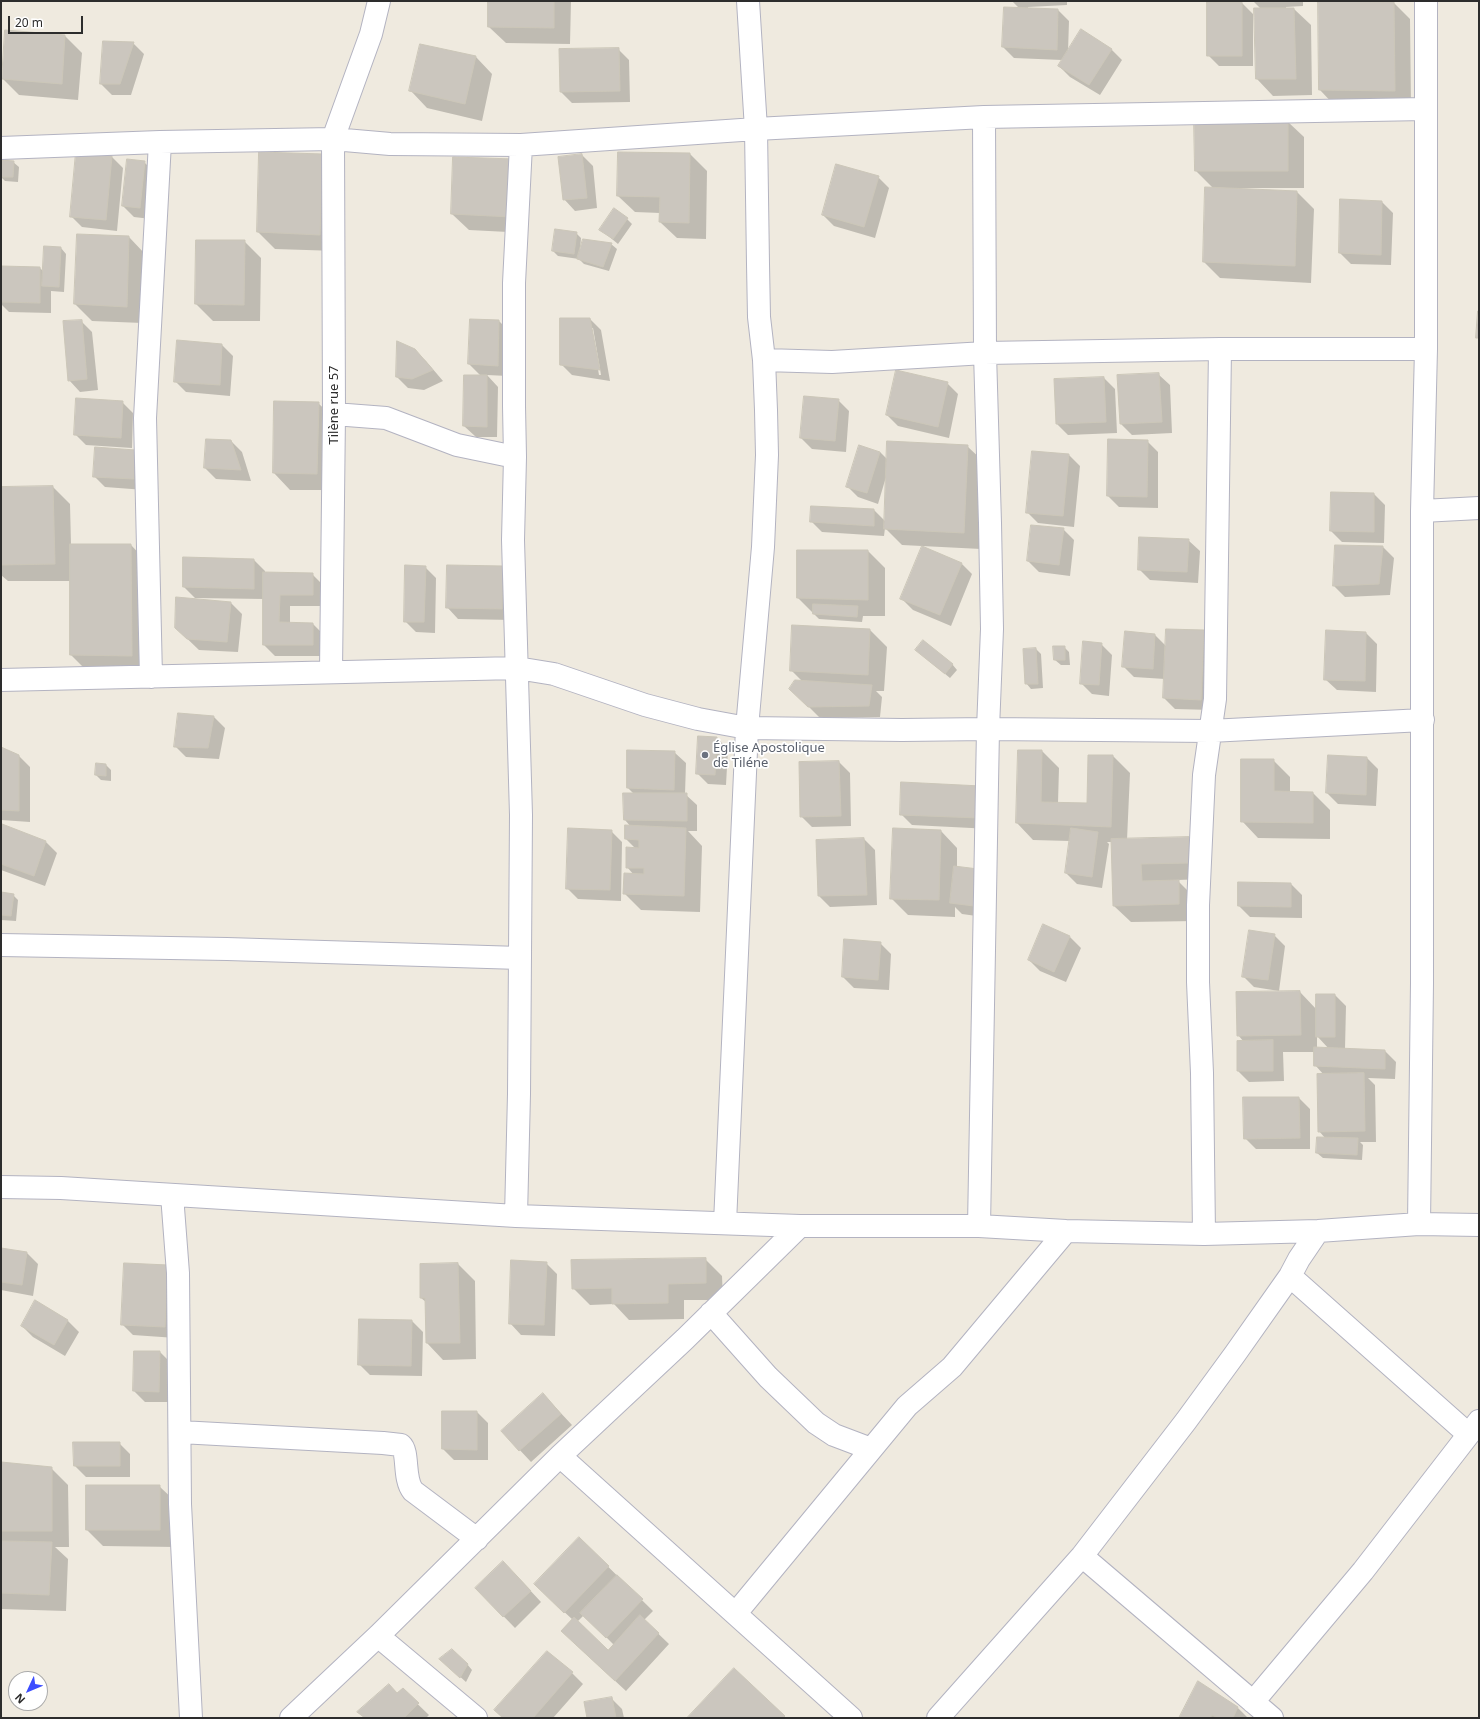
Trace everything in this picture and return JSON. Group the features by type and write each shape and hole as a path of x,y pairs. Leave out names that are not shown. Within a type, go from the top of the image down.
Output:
{"street":[{"path":"333,139 371,34 379,1"},
{"path":"725,1223 747,728 763,539 767,456 764,360 759,317 756,129 748,1"},
{"path":"1419,1224 1423,720 1422,511 1426,349 1426,1"},
{"path":"1,148 160,142 333,139 390,144 521,145 756,129 984,117 1425,109"},
{"path":"979,1226 988,729 992,629 984,353 984,117"},
{"name":"Tilène rue 57","path":"331,671 334,414 333,139"},
{"path":"151,677 145,418 160,142"},
{"path":"516,1216 520,958 520,769 514,540 514,283 521,145"},
{"path":"764,360 832,362 984,353 1220,349 1426,349"},
{"path":"1204,1234 1202,1073 1198,982 1198,913 1204,775 1215,699 1220,349"},
{"path":"334,414 386,418 458,445 515,456"},
{"path":"1422,511 1479,508"},
{"path":"1,680 331,671 517,668 554,674 645,705 698,719 747,728 1210,731 1423,720"},
{"path":"1,945 219,949 520,958"},
{"path":"1,1187 61,1188 516,1216 800,1226 979,1226 1066,1231 1204,1234 1318,1231 1419,1224 1479,1225"},
{"path":"172,1195 178,1273 181,1512 191,1718"},
{"path":"291,1718 378,1636 560,1456 711,1313 800,1226"},
{"path":"736,1613 907,1406 952,1367 1066,1231"},
{"path":"938,1718 1082,1556 1186,1421 1290,1276 1299,1259 1318,1231"},
{"path":"1254,1702 1363,1571 1474,1428 1290,1276"},
{"path":"711,1313 768,1377 816,1423 834,1436 871,1449"},
{"path":"180,1432 401,1445 404,1450 407,1480 413,1491 477,1539"},
{"path":"560,1456 851,1718"},
{"path":"1082,1556 1272,1718"},
{"path":"378,1636 476,1718"}],"building":[{"path":"488,1 554,1 554,28 488,27"},
{"path":"1318,1 1394,2 1395,91 1319,90"},
{"path":"1207,2 1242,2 1242,56 1207,56"},
{"path":"1004,7 1058,9 1057,50 1002,47"},
{"path":"1254,8 1294,8 1296,79 1256,79"},
{"path":"1081,29 1112,49 1089,85 1058,66"},
{"path":"5,30 65,35 62,84 2,79"},
{"path":"103,41 134,42 120,84 100,84"},
{"path":"420,44 476,56 465,104 409,91"},
{"path":"619,48 620,91 560,92 559,49"},
{"path":"1194,119 1288,120 1288,171 1195,171"},
{"path":"76,152 112,156 106,220 70,217"},
{"path":"259,152 323,154 320,235 257,232"},
{"path":"618,152 690,153 689,223 659,222 660,197 617,196"},
{"path":"582,154 587,198 563,200 558,157"},
{"path":"453,157 514,159 512,217 451,214"},
{"path":"127,159 145,161 140,208 122,206"},
{"path":"1,160 14,161 13,177 1,177"},
{"path":"836,164 879,176 864,227 822,215"},
{"path":"1205,187 1297,191 1295,266 1203,262"},
{"path":"1340,199 1382,201 1381,255 1339,253"},
{"path":"614,208 628,218 613,239 599,230"},
{"path":"555,229 577,232 574,254 552,251"},
{"path":"77,234 129,236 127,307 74,304"},
{"path":"583,239 612,243 603,267 577,259"},
{"path":"196,240 245,240 244,305 195,304"},
{"path":"44,246 61,247 59,287 42,286"},
{"path":"1,266 40,267 40,303 1,302"},
{"path":"1478,311 1479,338 1476,338"},
{"path":"560,318 590,318 600,370 560,365"},
{"path":"470,319 499,320 498,366 468,364"},
{"path":"82,320 87,379 68,381 63,321"},
{"path":"177,340 222,344 220,385 174,382"},
{"path":"397,341 415,349 433,370 412,379 396,377"},
{"path":"896,370 948,382 938,427 886,415"},
{"path":"1159,373 1162,422 1120,424 1117,375"},
{"path":"464,375 487,375 487,427 463,426"},
{"path":"1104,377 1106,422 1056,424 1054,379"},
{"path":"804,396 839,399 835,441 800,438"},
{"path":"76,398 123,401 121,438 74,435"},
{"path":"274,401 319,402 317,474 273,473"},
{"path":"206,439 231,440 241,470 204,468"},
{"path":"1108,439 1148,440 1147,497 1107,496"},
{"path":"887,441 968,445 964,533 884,529"},
{"path":"859,445 880,452 867,493 846,487"},
{"path":"95,447 135,450 134,479 93,477"},
{"path":"1032,451 1069,454 1063,516 1026,513"},
{"path":"53,486 55,564 1,565 1,487"},
{"path":"1331,492 1374,493 1374,532 1330,531"},
{"path":"811,506 874,509 874,526 810,522"},
{"path":"1031,525 1064,528 1059,565 1027,561"},
{"path":"1139,537 1189,539 1187,572 1138,570"},
{"path":"70,544 131,544 132,656 70,655"},
{"path":"1335,545 1383,546 1379,584 1333,586"},
{"path":"922,546 962,563 940,615 900,599"},
{"path":"797,550 868,550 868,600 797,598"},
{"path":"183,557 254,559 254,589 183,587"},
{"path":"405,565 426,566 424,622 404,622"},
{"path":"447,565 503,566 502,609 446,608"},
{"path":"263,572 313,573 313,595 280,595 279,622 313,623 313,645 263,645"},
{"path":"176,597 231,602 227,642 187,639 175,628"},
{"path":"813,604 858,606 857,617 813,614"},
{"path":"792,625 870,629 868,675 790,671"},
{"path":"1166,629 1204,630 1201,700 1163,698"},
{"path":"1326,630 1366,632 1365,681 1324,680"},
{"path":"1125,631 1155,634 1153,669 1122,667"},
{"path":"923,640 953,664 945,674 915,650"},
{"path":"1083,641 1102,643 1099,685 1080,684"},
{"path":"1053,646 1065,646 1065,660 1054,660"},
{"path":"1036,648 1038,684 1025,684 1023,649"},
{"path":"795,680 872,685 869,706 808,707 789,689"},
{"path":"178,713 214,716 208,748 174,747"},
{"path":"698,736 717,737 715,775 696,774"},
{"path":"1,747 19,755 19,811 1,810"},
{"path":"627,750 675,751 674,790 627,788"},
{"path":"1018,750 1042,750 1041,802 1087,803 1088,755 1113,755 1111,827 1016,823"},
{"path":"1328,755 1367,757 1366,795 1326,793"},
{"path":"1241,759 1274,759 1274,791 1313,792 1313,823 1241,822"},
{"path":"839,761 841,816 800,817 799,762"},
{"path":"96,763 106,764 106,776 95,775"},
{"path":"901,782 981,786 980,818 900,815"},
{"path":"623,793 687,793 687,821 624,820"},
{"path":"2,824 46,841 34,876 1,864"},
{"path":"625,825 686,828 684,896 623,894 624,873 644,874 644,868 626,868 626,847 639,848 639,840 625,839"},
{"path":"568,828 612,830 610,890 566,889"},
{"path":"893,828 941,830 939,900 890,899"},
{"path":"1071,828 1098,832 1092,877 1065,873"},
{"path":"1189,837 1189,863 1141,864 1142,881 1179,880 1179,904 1113,906 1111,839"},
{"path":"864,838 867,895 818,896 816,840"},
{"path":"954,866 978,869 974,906 950,903"},
{"path":"1238,882 1291,883 1291,907 1238,906"},
{"path":"1,892 14,894 11,916 1,915"},
{"path":"1043,924 1070,936 1054,972 1028,960"},
{"path":"1249,930 1275,934 1268,980 1242,977"},
{"path":"844,939 881,942 878,980 842,977"},
{"path":"1300,991 1301,1035 1237,1036 1236,992"},
{"path":"1316,994 1335,994 1335,1037 1316,1037"},
{"path":"1273,1040 1273,1071 1237,1071 1237,1041"},
{"path":"1314,1047 1385,1050 1385,1069 1314,1066"},
{"path":"1364,1073 1365,1131 1318,1132 1317,1074"},
{"path":"1243,1097 1299,1097 1300,1138 1244,1139"},
{"path":"1317,1137 1358,1138 1357,1155 1316,1153"},
{"path":"1,1248 27,1252 22,1285 1,1282"},
{"path":"706,1258 706,1283 668,1284 668,1303 612,1304 612,1288 572,1289 571,1260"},
{"path":"511,1260 547,1262 544,1325 509,1324"},
{"path":"124,1263 168,1265 165,1327 121,1325"},
{"path":"458,1263 460,1343 426,1343 425,1298 420,1298 420,1264"},
{"path":"35,1300 68,1320 54,1345 21,1326"},
{"path":"359,1319 412,1320 411,1366 358,1365"},
{"path":"134,1351 160,1351 159,1392 133,1391"},
{"path":"543,1393 561,1414 519,1451 501,1431"},
{"path":"442,1411 477,1411 477,1450 442,1449"},
{"path":"73,1442 120,1442 120,1466 74,1466"},
{"path":"1,1462 52,1467 52,1531 1,1531"},
{"path":"86,1485 160,1485 160,1530 86,1530"},
{"path":"579,1537 609,1566 564,1613 534,1584"},
{"path":"1,1541 52,1542 49,1595 1,1593"},
{"path":"503,1561 531,1591 503,1617 475,1588"},
{"path":"617,1575 643,1599 606,1638 580,1613"},
{"path":"640,1615 659,1633 615,1681 561,1631 574,1617 608,1650"},
{"path":"452,1649 468,1664 460,1678 439,1659"},
{"path":"547,1651 573,1672 533,1718 503,1718 494,1710"},
{"path":"734,1668 785,1716 783,1718 687,1718"},
{"path":"1198,1681 1238,1707 1233,1718 1218,1718 1212,1715 1210,1718 1179,1718"},
{"path":"389,1684 397,1693 403,1688 419,1703 404,1718 365,1718 357,1712"},
{"path":"612,1697 616,1718 587,1718 584,1702"}],"place":[{"name":"Église Apostolique de Tiléne","path":"705,755"}]}
